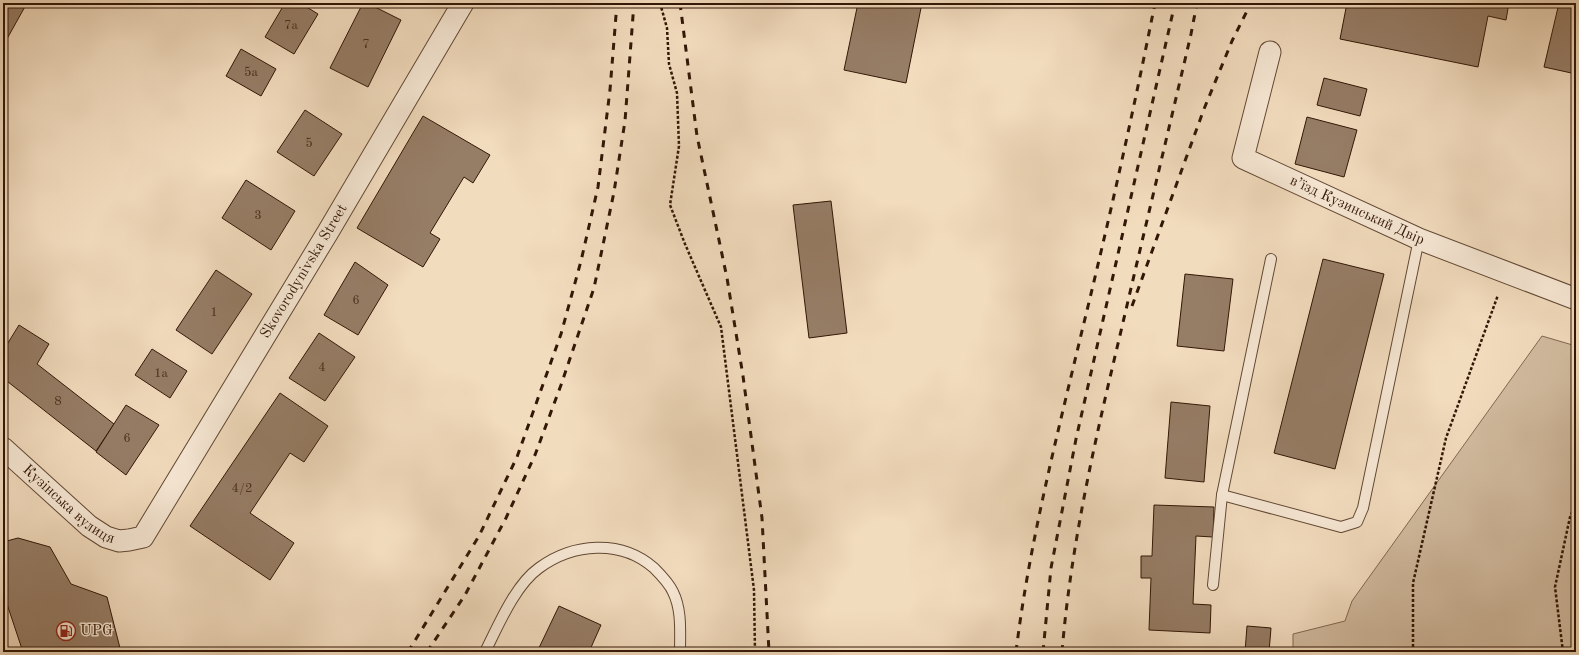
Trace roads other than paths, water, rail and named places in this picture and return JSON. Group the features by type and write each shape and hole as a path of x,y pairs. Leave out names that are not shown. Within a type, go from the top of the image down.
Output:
{"street":[{"name":"Skovorodynivska Street","path":"143,537 320,246 463,3"},
{"name":"в’їзд Кузинський Двір","path":"1270,52 1243,158 1419,239 1576,299"},
{"name":"Кузінська вулиця","path":"3,448 89,526 106,537 119,541 143,537"}],"lane":[{"path":"1222,494 1341,527 1357,522 1363,508 1419,239"},
{"path":"1213,585 1222,494 1271,259"},
{"path":"485,652 516,591 538,568 559,557 586,547 607,547 631,552 648,563 663,576 673,592 679,613 680,652"}],"railway":[{"path":"408,652 479,536 517,457 561,334 581,261 598,187 610,90 617,3"},
{"path":"427,652 465,595 506,518 535,455 594,288 614,192 625,121 634,3"},
{"path":"680,3 697,136 727,278 743,376 762,518 769,652"},
{"path":"1016,652 1028,572 1044,493 1110,211 1155,3"},
{"path":"1043,652 1051,568 1076,439 1175,3"},
{"path":"1062,652 1066,611 1078,530 1094,450 1197,3"},
{"path":"1132,306 1204,109 1232,41 1251,3"}],"place":[{"name":"UPG","path":"66,631"}]}
